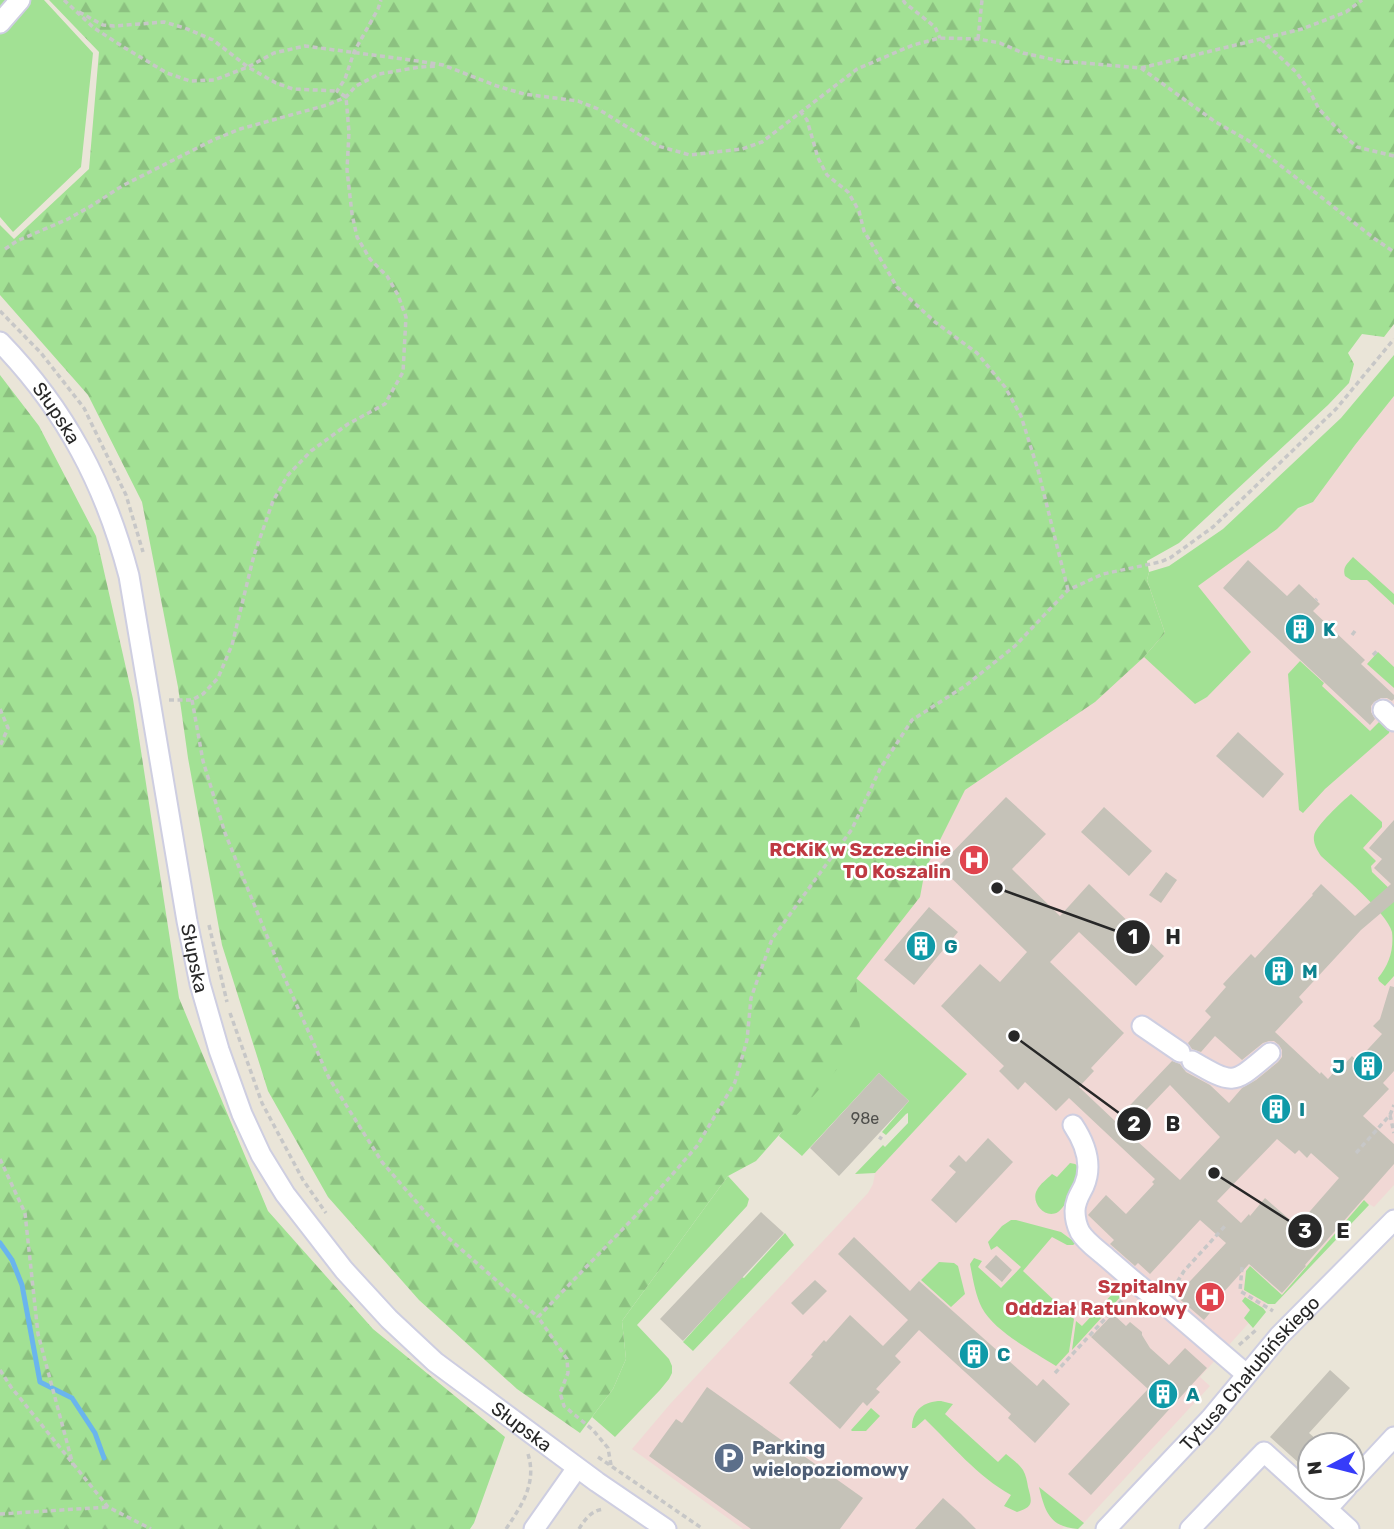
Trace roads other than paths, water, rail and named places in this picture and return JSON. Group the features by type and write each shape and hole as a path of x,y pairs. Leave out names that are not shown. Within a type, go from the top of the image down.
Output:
{"street":[{"path":"0,23 20,0"},
{"name":"Słupska","path":"0,342 23,366 69,429 89,465 118,537 129,576 200,984 237,1101 261,1155 285,1194 344,1270 435,1362 577,1468 666,1529"},
{"path":"1142,1026 1210,1072 1230,1079 1242,1077 1270,1053"},
{"path":"1073,1125 1082,1139 1088,1168 1088,1175 1074,1209 1079,1230 1115,1265 1246,1374"},
{"name":"Tytusa Chałubińskiego","path":"1106,1529 1210,1419 1287,1327 1394,1220"},
{"path":"1366,1467 1394,1437"},
{"path":"1190,1529 1264,1452 1349,1529"},
{"path":"534,1529 577,1468"},
{"path":"1327,1509 1335,1501"}],"waterway":[{"path":"0,1243 12,1260 22,1285 40,1382 72,1398 95,1433 104,1458"}],"place":[{"name":"K","path":"1300,629"},
{"name":"RCKiK w Szczecinie TO Koszalin","path":"974,860"},
{"name":"H","path":"997,888"},
{"name":"G","path":"921,946"},
{"name":"M","path":"1279,971"},
{"name":"B","path":"1014,1036"},
{"name":"J","path":"1368,1066"},
{"name":"I","path":"1276,1109"},
{"name":"E","path":"1214,1173"},
{"name":"Szpitalny Oddział Ratunkowy","path":"1210,1297"},
{"name":"C","path":"974,1354"},
{"name":"A","path":"1163,1394"},
{"name":"Parking wielopoziomowy","path":"729,1458"}]}
